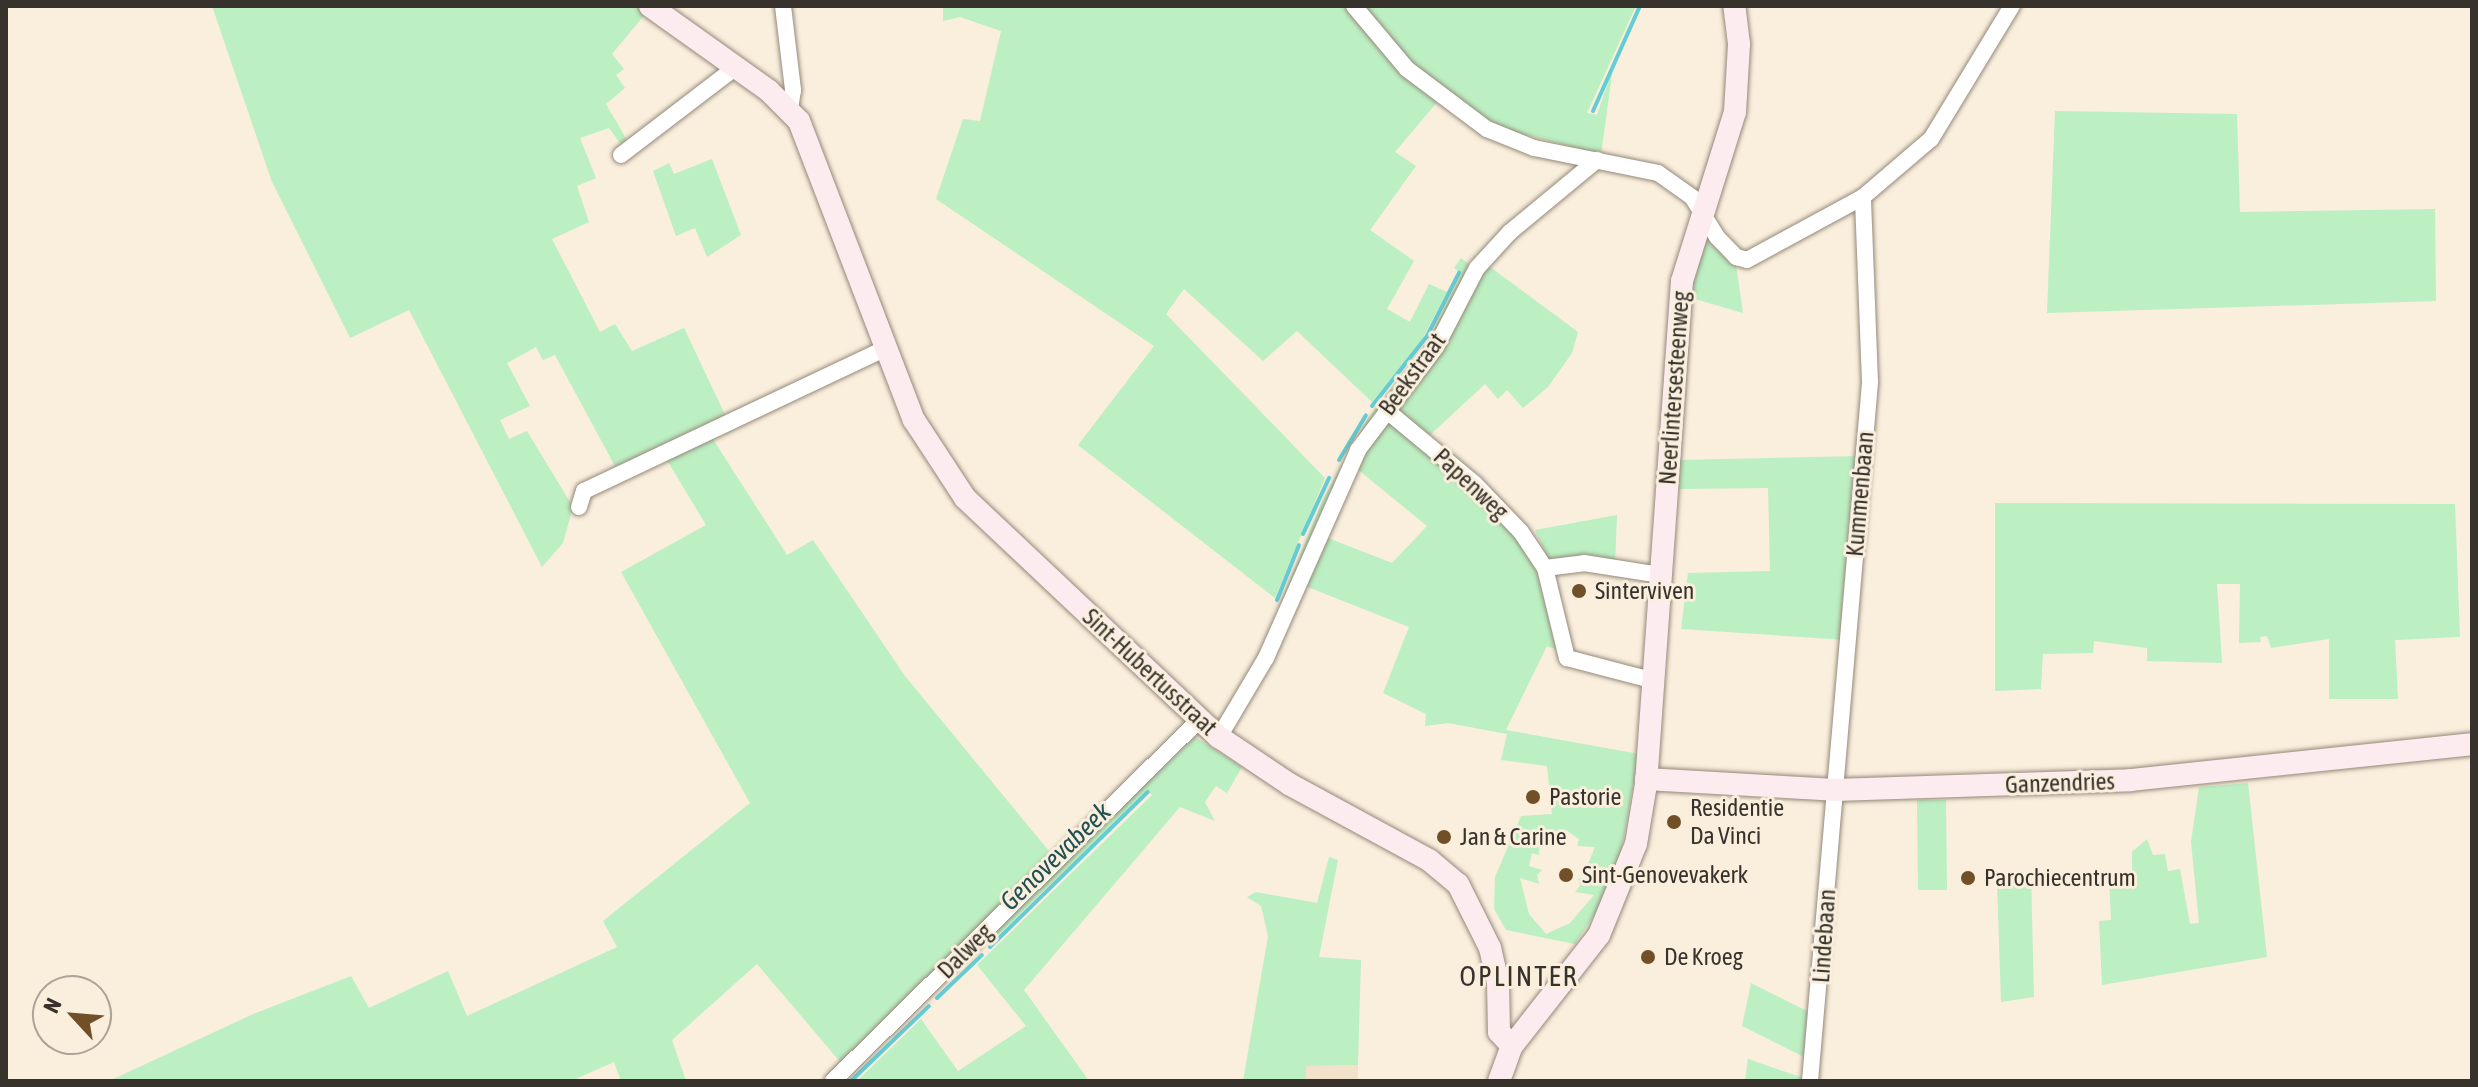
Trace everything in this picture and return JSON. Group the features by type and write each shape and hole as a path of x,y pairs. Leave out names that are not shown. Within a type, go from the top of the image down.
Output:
{"street":[{"name":"Sint-Hubertusstraat","path":"650,6 790,109 809,137 887,348 928,447 965,498 1219,737 1289,784 1443,870 1469,899 1482,926 1498,983 1499,1032 1512,1046"},
{"path":"783,6 793,90 790,109"},
{"path":"1354,6 1407,69 1487,129 1534,148 1658,173 1692,197 1736,257 1747,260 1863,197 1931,139 2012,6"},
{"name":"Neerlintersesteenweg","path":"1499,1081 1512,1046 1587,952 1613,909 1636,844 1646,779 1682,281 1735,112 1739,44 1734,6"},
{"path":"621,155 736,67"},
{"name":"Beekstraat","path":"1219,737 1266,658 1341,481 1386,410 1436,347 1459,298 1493,248 1597,160"},
{"name":"Kummenbaan","path":"1835,790 1870,382 1863,197"},
{"path":"579,507 584,491 887,348"},
{"name":"Papenweg","path":"1386,410 1499,506 1545,568 1567,658 1651,680"},
{"path":"1545,568 1584,563 1661,575"},
{"name":"Dalweg","path":"833,1081 1199,720"},
{"name":"Ganzendries","path":"1646,779 1835,790 2143,779 2472,744"},
{"name":"Lindebaan","path":"1810,1081 1835,790"}],"shaded area":[{"path":"1358,1065 1358,1081 1306,1081 1306,1066"}],"green space":[{"path":"212,6 637,6 646,13 612,54 624,69 616,75 625,88 606,104 627,140 622,146 609,128 580,138 596,178 577,186 589,222 552,239 600,332 615,324 632,351 684,328 728,421 617,470 555,355 543,360 536,347 507,363 530,406 500,420 509,439 527,431 573,507 563,543 542,567 409,310 350,338 272,182"},
{"path":"943,6 1344,6 1391,59 1438,101 1395,152 1416,166 1370,230 1414,261 1387,309 1410,322 1429,284 1447,292 1418,347 1372,402 1297,331 1263,361 1184,289 1166,314 1325,478 1275,598 1078,445 1154,346 936,199 963,119 980,121 1001,31 960,17 943,21"},
{"path":"1359,6 1636,6 1587,113 1597,115 1613,67 1601,155 1494,126 1414,69"},
{"path":"2055,111 2237,114 2240,212 2435,209 2436,301 2047,313"},
{"path":"712,159 741,235 707,257 695,228 676,236 653,171 669,163 674,174"},
{"path":"1706,240 1736,265 1743,313 1688,297"},
{"path":"1461,258 1470,265 1435,342 1369,426 1285,605 1281,602 1322,501 1366,421 1428,341 1461,274 1454,268"},
{"path":"1486,264 1578,332 1572,353 1548,387 1523,408 1507,390 1498,399 1485,384 1428,437 1393,410"},
{"path":"1387,421 1500,513 1537,564 1560,651 1547,646 1506,730 1639,754 1619,862 1604,900 1575,944 1506,930 1494,909 1495,877 1521,816 1552,814 1547,766 1501,760 1507,734 1448,723 1425,726 1426,714 1383,693 1409,627 1305,586 1323,536 1392,563 1427,526 1356,468","holes":["1566,830 1579,839 1577,846 1595,847 1587,866 1594,868 1591,880 1578,878 1580,886 1575,892 1594,895 1570,923 1546,934 1529,914 1520,878 1539,884 1537,875 1542,870 1529,866 1532,853 1539,855 1540,835 1556,841"]},
{"path":"711,436 787,555 813,540 905,676 1053,856 842,1064 757,964 672,1040 686,1081 621,1081 614,1062 571,1081 109,1081 251,1015 351,976 369,1008 448,971 467,1016 617,947 603,921 750,803 621,572 706,525 665,457"},
{"path":"1859,456 1846,640 1681,629 1688,573 1770,571 1768,488 1679,489 1680,460"},
{"path":"1995,503 2455,504 2460,637 2395,640 2398,699 2329,699 2329,639 2271,648 2267,636 2260,637 2261,642 2239,643 2240,584 2217,584 2222,663 2147,661 2147,648 2094,641 2093,653 2043,654 2041,689 1995,691"},
{"path":"1617,515 1615,565 1549,561 1535,530"},
{"path":"1195,737 1242,767 1227,793 1216,786 1205,802 1215,821 1180,807 1024,990 1089,1081 857,1081 921,1019 958,1071 1026,1026 977,965 1152,795 1147,791 989,944 985,939"},
{"path":"2248,783 2267,957 2102,985 2099,921 2111,920 2109,875 2132,874 2132,852 2147,839 2153,855 2165,854 2168,871 2180,869 2190,924 2199,923 2191,842 2199,787"},
{"path":"1917,800 1946,800 1947,890 1918,890"},
{"path":"1329,857 1338,860 1319,957 1361,960 1358,1065 1306,1066 1306,1079 1243,1081 1268,936 1261,906 1247,897 1256,892 1317,903"},
{"path":"2031,873 2034,997 2001,1002 1997,884 2012,884 2020,874"},
{"path":"1751,983 1813,1014 1808,1059 1742,1026"},
{"path":"1748,1059 1806,1079 1806,1081 1745,1081"}],"waterway":[{"name":"Genovevabeek","path":"1593,111 1640,6"},
{"name":"Genovevabeek","path":"1372,406 1427,336 1459,273"},
{"name":"Genovevabeek","path":"1339,460 1366,415"},
{"name":"Genovevabeek","path":"1303,534 1329,478"},
{"name":"Genovevabeek","path":"1277,600 1299,545"},
{"name":"Genovevabeek","path":"990,947 1148,792"},
{"name":"Genovevabeek","path":"937,998 982,955"},
{"name":"Genovevabeek","path":"851,1081 929,1006"}],"place":[{"name":"Sinterviven","path":"1579,591"},
{"name":"Pastorie","path":"1533,797"},
{"name":"Residentie Da Vinci","path":"1674,822"},
{"name":"Jan & Carine","path":"1444,837"},
{"name":"Sint-Genovevakerk","path":"1566,875"},
{"name":"Parochiecentrum","path":"1968,878"},
{"name":"De Kroeg","path":"1648,957"}],"district":[{"name":"OPLINTER","path":"1519,976"}]}
